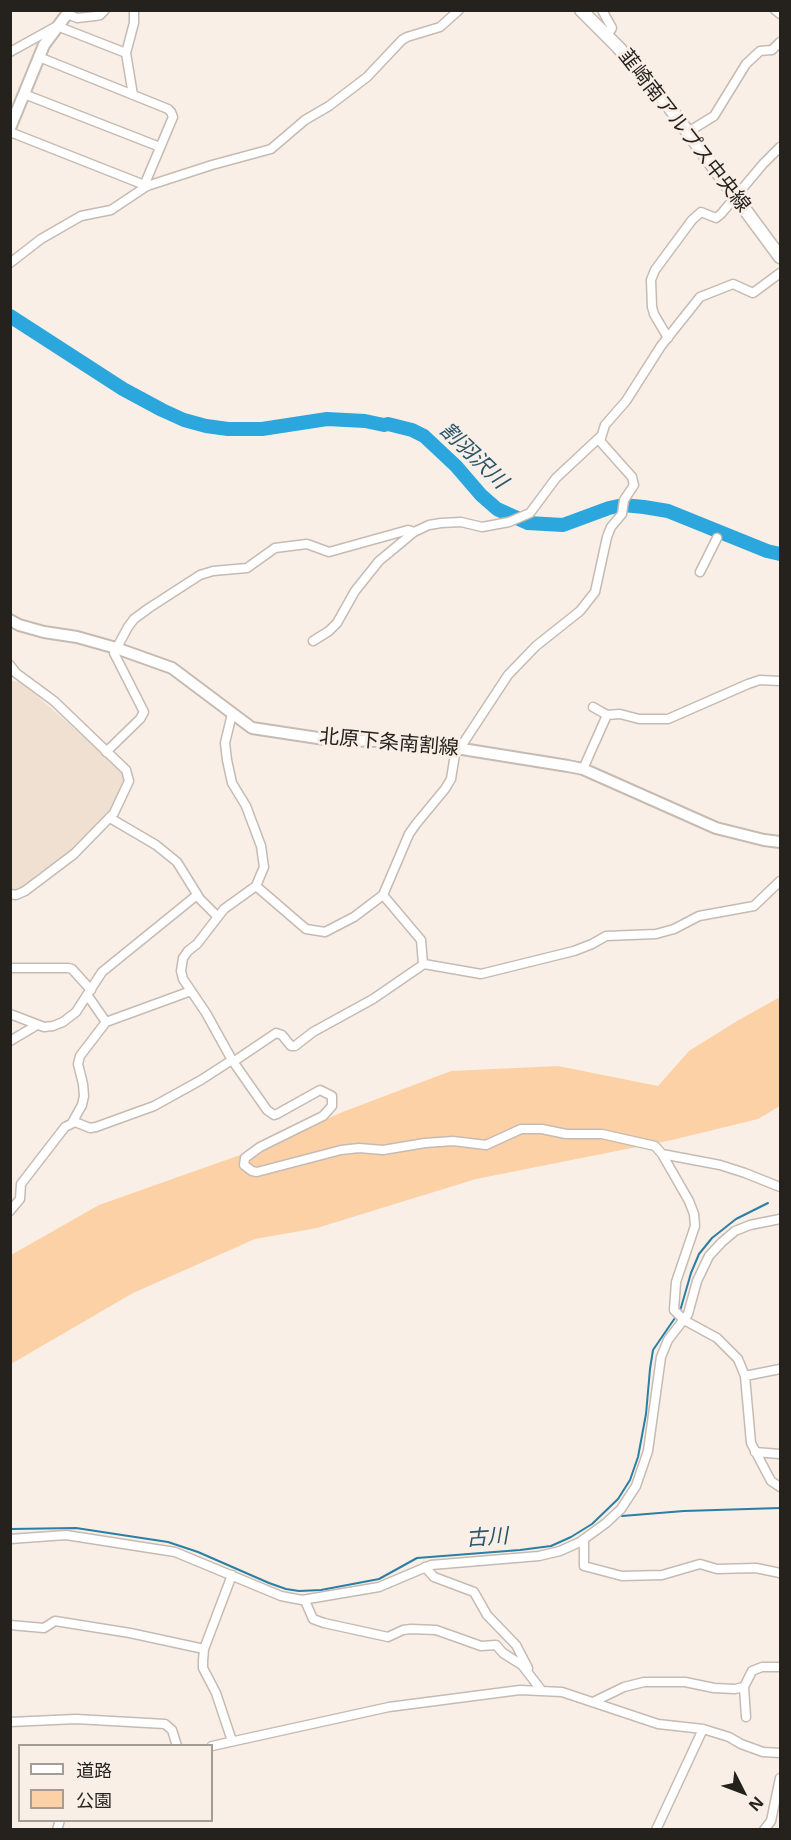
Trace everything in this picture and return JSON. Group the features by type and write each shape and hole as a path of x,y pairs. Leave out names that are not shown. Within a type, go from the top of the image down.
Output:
{"main road":[{"name":"韮崎南アルプス中央線","path":"581,10 657,92 780,257"},
{"path":"10,130 47,40 68,12"},
{"name":"北原下条南割線","path":"10,620 44,632 77,637 116,648 172,668 252,728 331,740 384,741 458,748 583,769 716,828 780,842"}],"street":[{"path":"68,12 77,18 100,15 105,10"},
{"path":"133,95 126,53 134,23 134,10"},
{"path":"10,263 51,233 81,216 111,210 147,186 271,149 305,120 329,106 367,77 402,40 440,27 459,10"},
{"path":"602,10 612,28 607,36"},
{"path":"775,10 780,14"},
{"path":"10,52 57,26 126,53"},
{"path":"688,132 714,116 746,64 760,51 772,50 780,42"},
{"path":"39,57 171,112 173,117 146,181 147,186"},
{"path":"24,94 160,147"},
{"path":"10,130 147,186"},
{"path":"668,338 652,306 651,280 655,270 692,220 701,212 716,218 780,147"},
{"path":"256,886 300,925 315,932 326,932 354,917 383,895 409,834 445,789 451,779 458,748 508,675 536,645 580,611 595,592 607,537 611,527 622,514 624,500 634,485 632,477 600,441 605,425 626,401 648,363 700,297 733,284 753,292 780,273"},
{"path":"313,641 337,623 365,576 379,561 414,532 429,525 441,523 461,522 482,527 509,522 530,513 556,478 601,436"},
{"path":"106,752 140,719 144,712 114,653 134,619 200,575 213,571 247,568 275,548 307,544 329,552 408,530 414,532"},
{"path":"700,572 717,538"},
{"path":"10,894 16,896 26,891 61,866 110,818 129,781 126,770 54,701 12,672"},
{"path":"593,707 607,716 620,714 639,719 668,719 748,684 760,680 780,681"},
{"path":"10,1539 66,1535 158,1548 186,1556 281,1596 302,1600 379,1587 443,1563 539,1556 560,1551 584,1539 614,1516 636,1486 648,1451 661,1357 680,1316 676,1282 695,1226 689,1201 656,1146 603,1134 566,1134 542,1129 520,1129 486,1145 453,1142 425,1143 383,1150 350,1149 310,1157 264,1171 252,1171 244,1165 246,1158 260,1146 323,1116 332,1106 333,1096 320,1090 274,1115 267,1110 233,1061 206,1012 191,992 181,971 183,958 197,944 217,916 256,886 264,867 264,858 246,806 232,783 225,743 232,714"},
{"path":"583,769 607,716"},
{"path":"110,818 171,856 197,895 217,916"},
{"path":"10,1211 20,1199 21,1184 61,1132 72,1124 79,1122 90,1128 96,1127 153,1106 201,1080 276,1034 282,1035 291,1046 295,1046 313,1032 373,999 423,964 481,974 574,951 606,936 656,934 674,929 699,916 754,906 780,882"},
{"path":"10,1014 37,1025 53,1026 63,1022 76,1012 102,972 197,895"},
{"path":"383,895 421,940 423,964"},
{"path":"10,968 72,969 106,1022"},
{"path":"72,1124 82,1106 84,1096 78,1064 80,1056 106,1022 191,992"},
{"path":"10,1041 37,1025"},
{"path":"662,1154 728,1168 780,1187"},
{"path":"680,1316 688,1314 702,1268 715,1249 735,1231 750,1225 780,1219"},
{"path":"680,1316 711,1335 738,1359 745,1376 751,1443 771,1481 780,1487"},
{"path":"745,1376 780,1369"},
{"path":"755,1452 780,1454"},
{"path":"584,1539 584,1566 622,1576 662,1575 700,1564 717,1569 756,1568 780,1573"},
{"path":"425,1568 434,1576 474,1592 487,1615 516,1645 542,1691"},
{"path":"232,1575 204,1649 203,1668 216,1693 232,1740"},
{"path":"306,1603 313,1619 388,1637 403,1630 436,1630 481,1646 496,1645 503,1653 522,1665 532,1676"},
{"path":"10,1624 44,1628 55,1621 130,1633 204,1649"},
{"path":"747,1717 744,1687 752,1671 762,1667 780,1667"},
{"path":"592,1702 624,1687 644,1682 685,1682 714,1688 744,1687"},
{"path":"213,1746 389,1707 498,1692 542,1691 562,1692 658,1724 703,1729 729,1737 763,1752 780,1753"},
{"path":"10,1722 76,1719 165,1724 172,1730 176,1744"},
{"path":"656,1830 703,1729"},
{"path":"764,1830 771,1821 780,1778"}],"shaded area":[{"path":"12,681 21,682 123,771 124,777 109,815 66,856 36,875 27,886 19,890 11,890 10,683"}],"green space":[{"path":"780,997 780,1106 758,1119 672,1140 476,1179 317,1228 255,1239 133,1293 11,1364 11,1255 99,1205 257,1149 345,1111 451,1071 558,1066 658,1086 689,1051"}],"waterway":[{"name":"割羽沢川","path":"10,316 123,389 184,420 228,429 262,429 327,419 388,424 412,430 424,436 497,509 528,523 563,525 609,508 623,505 644,507 668,511 767,551 780,554"},
{"name":"古川","path":"680,1311 699,1254 712,1238 736,1219 768,1203"},
{"name":"古川","path":"10,1529 76,1528 168,1542 198,1552 269,1583 299,1591 321,1590 379,1579 417,1558 551,1546 592,1524 618,1499 630,1480 638,1457 646,1414 653,1350 677,1315"},
{"path":"620,1514 622,1516 684,1511 780,1508"}]}
